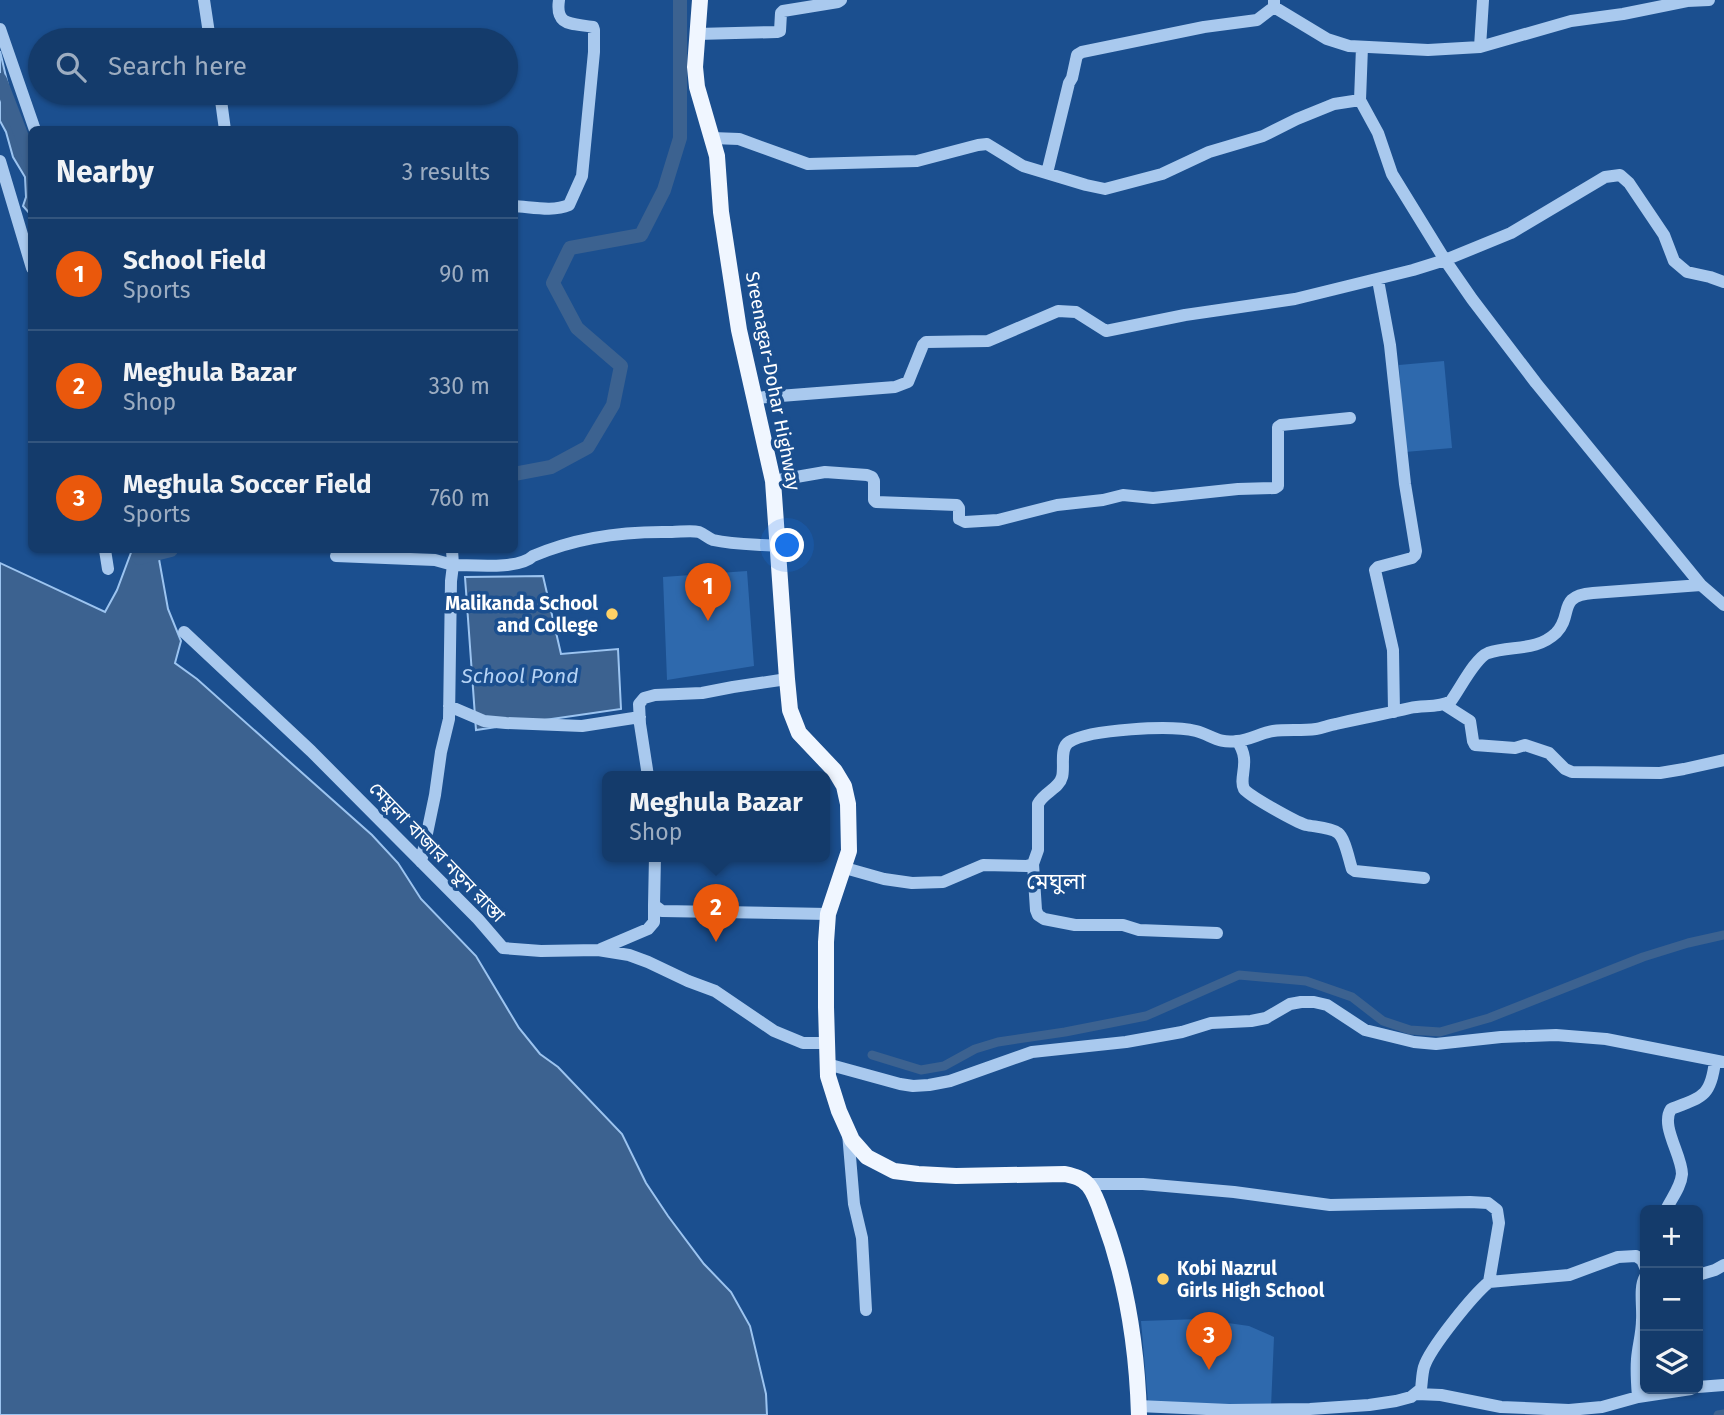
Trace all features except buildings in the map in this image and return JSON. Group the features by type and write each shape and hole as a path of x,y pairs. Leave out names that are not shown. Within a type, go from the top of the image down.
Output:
{"main road":[{"name":"Sreenagar-Dohar Highway","path":"700,0 695,67 697,87 719,165 722,212 737,318 774,481 790,710 799,733 835,771 844,786 848,804 849,851 828,914 826,942 827,1064 835,1100 852,1140 867,1157 894,1171 956,1176 1065,1174 1079,1177 1087,1184"},
{"path":"1087,1184 1115,1250 1129,1306 1138,1411"}],"street":[{"path":"204,0 208,28"},
{"path":"518,206 557,209 569,205 582,176 594,30 593,27 561,20 557,11 559,0"},
{"path":"697,34 778,32 783,11 841,0"},
{"path":"1480,47 1483,0"},
{"path":"1047,173 1077,55 1082,52 1204,27 1257,20 1274,4 1327,39 1349,46 1428,50 1480,47 1571,21 1688,1 1709,0"},
{"path":"0,29 34,126"},
{"path":"1362,47 1360,100 1378,133 1392,174 1445,260 1536,383 1701,585 1724,605"},
{"path":"712,138 739,139 808,164 917,161 987,144 1023,166 1105,189 1162,174 1209,152 1263,136 1334,104 1360,100"},
{"path":"222,105 224,126"},
{"path":"0,162 28,255"},
{"path":"754,398 895,387 908,382 926,342 988,341 1058,311 1076,313 1106,331 1185,315 1295,299 1378,279 1445,260 1511,233 1605,177 1620,175 1629,183 1664,235 1674,261 1688,272 1724,282"},
{"path":"1378,279 1390,345 1405,484 1416,551 1412,558 1375,570 1392,650 1394,712"},
{"path":"774,481 825,472 867,475 874,481 876,502 957,505 959,519 965,523 998,520 1057,505 1123,495 1153,498 1275,488 1279,478 1278,427 1350,418"},
{"path":"336,556 435,560 453,565 517,564 577,540 655,531 700,532 709,539 718,541 779,545"},
{"path":"105,553 108,569"},
{"path":"421,862 449,719 452,553"},
{"path":"1217,933 1139,930 1123,925 1075,925 1044,919 1038,915 1032,864 1038,850 1038,804 1041,798 1061,782 1066,744 1085,736 1141,728 1179,728 1216,740 1237,741 1274,731 1318,729 1415,707 1445,705 1451,701 1479,659 1488,653 1542,643 1553,635 1563,625 1567,606 1577,596 1701,585"},
{"name":"মেঘুলা বাজার নতুন রাস্তা","path":"184,632 311,751 478,919 503,948 541,951 598,950 629,955 715,991 775,1031 803,1043 826,1043"},
{"path":"647,771 639,704 645,698 654,695 702,693 787,679"},
{"path":"1445,705 1470,721 1475,745 1515,748 1525,745 1549,752 1565,769 1572,772 1660,773 1724,760"},
{"path":"449,706 484,721 506,723 582,726 640,717"},
{"path":"1237,741 1245,760 1243,783 1246,791 1303,824 1337,832 1354,871 1424,878"},
{"path":"598,950 648,929 654,922 655,862"},
{"path":"845,868 884,879 912,883 943,881 983,865 1020,867 1032,864"},
{"path":"654,905 662,911 828,914"},
{"path":"827,1064 900,1084 929,1085 950,1081 1032,1052 1126,1042 1182,1032 1212,1023 1251,1021 1266,1018 1290,1004 1300,1002 1327,1005 1365,1030 1414,1042 1436,1044 1501,1037 1556,1035 1606,1039 1720,1061 1706,1093 1669,1111 1674,1146 1682,1171 1680,1184 1669,1205"},
{"path":"847,1129 854,1204 862,1238 866,1310"},
{"path":"1087,1184 1156,1185 1330,1205 1488,1203 1497,1210 1499,1223 1489,1282 1468,1303 1436,1345 1424,1368 1421,1389 1411,1398 1310,1409 1138,1411"},
{"path":"1489,1282 1569,1275 1618,1256 1640,1252"},
{"path":"1703,1274 1724,1265"},
{"path":"1638,1397 1637,1357 1641,1331"},
{"path":"1703,1387 1724,1385"},
{"path":"1416,1394 1441,1395 1501,1407 1569,1410 1602,1407 1658,1394"}],"shaded area":[{"path":"1444,361 1452,448 1405,452 1399,365"},
{"path":"747,571 754,666 667,680 663,577"},
{"path":"1200,1319 1249,1326 1274,1337 1271,1407 1148,1402 1141,1321"}],"water":[{"path":"0,51 17,124 28,155 28,212 23,206 26,197 25,177 13,157 0,121"},
{"path":"131,553 156,553 168,609 181,641 175,663 197,679 372,835 398,863 421,899 476,956 519,1028 540,1054 558,1067 622,1134 646,1183 668,1216 704,1264 731,1292 750,1326 766,1394 767,1415 0,1415 0,563 105,612 117,590"},
{"name":"School Pond","path":"543,576 561,654 618,649 621,709 476,730 465,577"}],"waterway":[{"path":"518,473 551,467 588,447 613,405 621,366 577,328 553,283 570,248 641,235 664,190 680,138 680,0"},
{"path":"0,80 28,153"},
{"path":"139,558 159,553"},
{"path":"872,1055 921,1070 944,1066 975,1049 998,1042 1146,1016 1239,975 1306,981 1352,997 1383,1021 1410,1030 1440,1032 1489,1018 1643,957 1724,935"},
{"path":"1718,1415 1724,1414"}],"place":[{"name":"Malikanda School and College","path":"612,614"},
{"name":"School Field","path":"708,621"},
{"name":"Meghula Bazar","path":"716,942"},
{"name":"Kobi Nazrul Girls High School","path":"1163,1279"},
{"name":"Meghula Soccer Field","path":"1209,1370"}],"district":[{"name":"মেঘুলা","path":"1056,881"}]}
